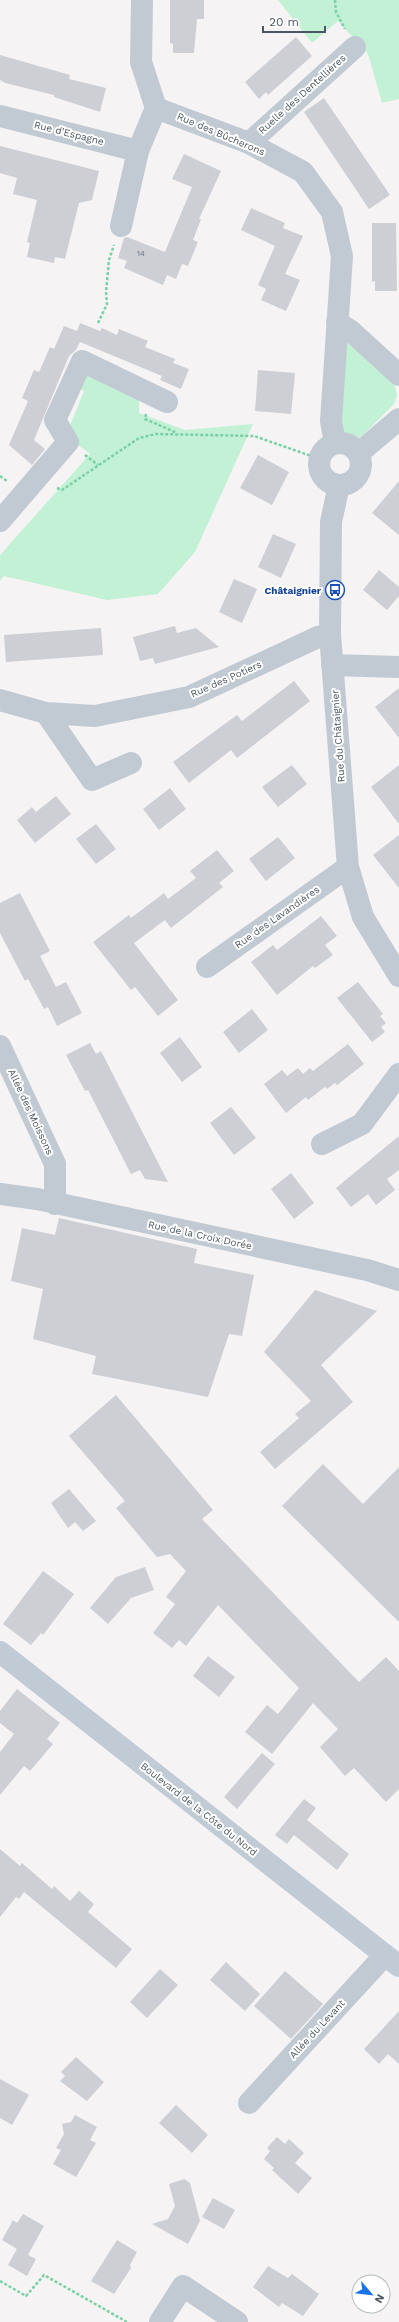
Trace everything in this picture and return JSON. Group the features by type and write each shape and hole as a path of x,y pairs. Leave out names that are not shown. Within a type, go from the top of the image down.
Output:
{"main road":[{"name":"Boulevard de la Côte du Nord","path":"0,1652 392,1960"}],"street":[{"path":"120,226 138,151 156,108 141,62 142,0"},
{"name":"Ruelle des Dentellières","path":"249,143 355,46"},
{"name":"Rue des Bûcherons","path":"156,108 249,143 303,172 332,212 342,256 331,421 335,443"},
{"name":"Rue d'Espagne","path":"0,116 138,151"},
{"path":"337,322 351,331 399,375"},
{"path":"0,521 38,480 68,442 55,420 82,361 167,402"},
{"path":"359,453 399,419"},
{"path":"335,443 348,444 359,453 361,462 360,471 355,478 348,483 339,485 326,479 320,466 320,459 328,447 335,443"},
{"name":"Rue du Châtaignier","path":"339,485 331,522 330,634 348,867 363,917 399,976"},
{"name":"Rue des Potiers","path":"0,700 46,713 95,716 189,697 286,652 330,634"},
{"path":"332,665 399,667"},
{"path":"46,713 92,780 131,763"},
{"name":"Rue des Lavandières","path":"207,967 348,867"},
{"name":"Allée des Moissons","path":"0,1046 55,1164 55,1204"},
{"path":"322,1144 362,1124 399,1074"},
{"name":"Rue de la Croix Dorée","path":"0,1194 55,1204 367,1270 399,1280"},
{"name":"Allée du Levant","path":"249,2103 392,1960"},
{"path":"160,2322 183,2286 237,2322"}],"path":[{"path":"335,0 336,12 355,46"},
{"path":"98,323 108,304 106,292 109,260 120,226"},
{"path":"38,480 62,490 140,438 156,434 254,436 320,459"},
{"path":"0,2281 26,2296 44,2275 127,2322"}],"green space":[{"path":"278,0 399,0 399,99 382,103 368,54 338,21 312,43"},
{"path":"346,341 394,382 397,395 394,404 363,435 353,441 343,434 340,426"},
{"path":"90,374 134,394 139,401 139,413 185,430 253,424 195,552 158,594 107,600 4,576 0,581 0,555 90,454 68,437 67,433 84,391 78,388 82,378"}],"building":[{"path":"170,0 204,0 204,19 197,19 194,53 173,53 173,44 170,43"},
{"path":"296,37 312,56 268,95 266,92 259,99 245,82"},
{"path":"0,55 70,75 69,79 106,88 100,112 54,97 54,95 5,83 0,80"},
{"path":"324,98 390,195 369,209 304,112"},
{"path":"0,146 99,171 92,200 79,203 65,259 55,257 54,263 27,257 30,243 27,242 37,200 13,194 17,178 0,173"},
{"path":"184,154 221,171 199,219 201,219 193,240 198,242 188,266 182,264 176,279 167,275 163,285 124,268 127,261 118,258 124,238 127,237 165,252 192,187 172,179"},
{"path":"251,208 285,223 283,228 303,236 285,274 300,280 286,311 261,300 266,289 258,285 275,246 241,230"},
{"path":"372,223 396,223 397,291 375,291 375,281 372,282"},
{"path":"80,323 100,331 102,328 117,335 119,329 148,341 145,347 175,359 173,363 189,369 181,389 160,380 162,376 80,342 76,350 69,356 34,440 45,449 32,465 9,445 28,401 22,398 34,370 39,372 50,347 54,349 64,326 77,331"},
{"path":"258,370 295,373 291,414 255,411"},
{"path":"258,455 289,472 272,505 240,488"},
{"path":"399,481 399,535 372,513"},
{"path":"273,534 296,544 281,578 258,567"},
{"path":"379,570 399,587 399,596 387,610 363,590"},
{"path":"234,579 257,589 242,623 219,612"},
{"path":"175,626 177,633 196,628 219,647 155,664 153,658 140,661 133,637"},
{"path":"101,628 103,655 6,662 4,635"},
{"path":"294,681 310,701 237,758 231,750 189,783 173,762 237,715 242,721"},
{"path":"399,688 399,738 375,707"},
{"path":"292,765 307,784 278,807 262,787"},
{"path":"399,765 399,824 371,787"},
{"path":"170,788 186,809 159,830 143,809"},
{"path":"56,796 71,814 35,843 17,820 32,807 36,812"},
{"path":"96,824 116,849 96,864 76,839"},
{"path":"399,835 399,888 373,855"},
{"path":"278,837 295,858 266,881 249,859"},
{"path":"217,850 234,871 219,883 223,887 171,928 165,920 134,943 178,1000 158,1016 135,987 131,990 93,942 129,915 131,918 164,893 168,899 196,878 190,871"},
{"path":"20,893 50,951 40,956 56,987 66,982 82,1013 57,1026 48,1007 44,1009 28,979 25,981 0,933 0,903"},
{"path":"321,916 337,936 325,945 333,955 315,968 313,966 277,995 251,962 273,945 277,950"},
{"path":"358,982 383,1014 380,1016 386,1023 381,1027 385,1032 372,1042 337,998"},
{"path":"252,1009 268,1030 239,1053 223,1032"},
{"path":"180,1037 202,1067 182,1082 160,1053"},
{"path":"90,1043 96,1054 101,1051 168,1182 145,1179 140,1170 131,1174 88,1090 85,1091 66,1055"},
{"path":"348,1044 364,1064 337,1085 335,1083 327,1089 325,1087 308,1100 306,1097 286,1113 264,1084 282,1070 287,1076 298,1068 303,1074 310,1068 313,1071"},
{"path":"231,1107 256,1138 234,1155 210,1123"},
{"path":"399,1136 399,1170 387,1179 395,1190 376,1205 368,1194 351,1207 336,1188"},
{"path":"291,1173 314,1203 294,1219 271,1189"},
{"path":"59,1218 197,1249 194,1263 254,1275 242,1336 229,1334 208,1397 92,1374 96,1356 33,1339 43,1289 11,1281 22,1228 55,1235"},
{"path":"315,1290 377,1311 321,1365 353,1402 275,1469 260,1452 299,1418 295,1414 311,1401 264,1352"},
{"path":"116,1395 213,1510 202,1519 359,1682 386,1657 399,1671 399,1789 386,1802 354,1768 345,1776 320,1747 338,1729 313,1703 272,1754 245,1732 267,1705 278,1714 299,1688 218,1605 186,1646 179,1640 172,1648 153,1633 175,1604 166,1597 186,1571 170,1554 157,1557 116,1508 125,1501 69,1436"},
{"path":"323,1464 363,1504 399,1467 399,1622 282,1506"},
{"path":"69,1489 96,1521 83,1531 75,1522 68,1528 51,1503"},
{"path":"145,1567 154,1590 131,1598 108,1624 90,1608 116,1577"},
{"path":"43,1571 74,1594 43,1635 41,1633 31,1645 3,1624"},
{"path":"208,1656 235,1677 219,1697 193,1676"},
{"path":"17,1689 60,1723 47,1739 53,1744 30,1771 24,1766 0,1795 0,1752 14,1734 0,1723 0,1711"},
{"path":"262,1753 275,1764 237,1809 224,1797"},
{"path":"304,1799 316,1808 307,1820 349,1854 337,1870 294,1835 287,1844 275,1835"},
{"path":"0,1849 20,1866 22,1863 52,1889 54,1886 70,1901 79,1891 94,1904 88,1912 132,1949 116,1968 24,1892 19,1899 16,1897 0,1917"},
{"path":"226,1962 260,1994 245,2011 210,1980"},
{"path":"160,1969 178,1985 147,2018 130,2002"},
{"path":"285,1971 323,2004 291,2039 254,2006"},
{"path":"399,2011 399,2064 388,2054 379,2064 364,2049"},
{"path":"76,2057 104,2082 87,2101 60,2081 65,2076 61,2072"},
{"path":"0,2079 29,2095 12,2125 0,2118"},
{"path":"176,2105 208,2135 192,2153 159,2123"},
{"path":"75,2115 97,2127 90,2140 96,2143 76,2177 53,2164 61,2150 56,2148 64,2134 62,2124 71,2122"},
{"path":"277,2137 285,2144 289,2139 304,2153 295,2163 312,2178 298,2194 272,2170 274,2168 264,2159 270,2151 267,2148"},
{"path":"184,2179 190,2183 200,2221 188,2244 152,2224 168,2219 175,2206 169,2184"},
{"path":"213,2198 235,2210 224,2229 202,2217"},
{"path":"23,2214 44,2226 28,2255 36,2259 27,2276 8,2265 17,2249 2,2240 13,2220 17,2223"},
{"path":"117,2240 137,2252 130,2265 131,2268 114,2294 91,2281"},
{"path":"268,2266 288,2278 292,2274 319,2294 303,2316 282,2303 279,2307 253,2287"}],"place":[{"name":"Châtaignier","path":"335,590"}]}
